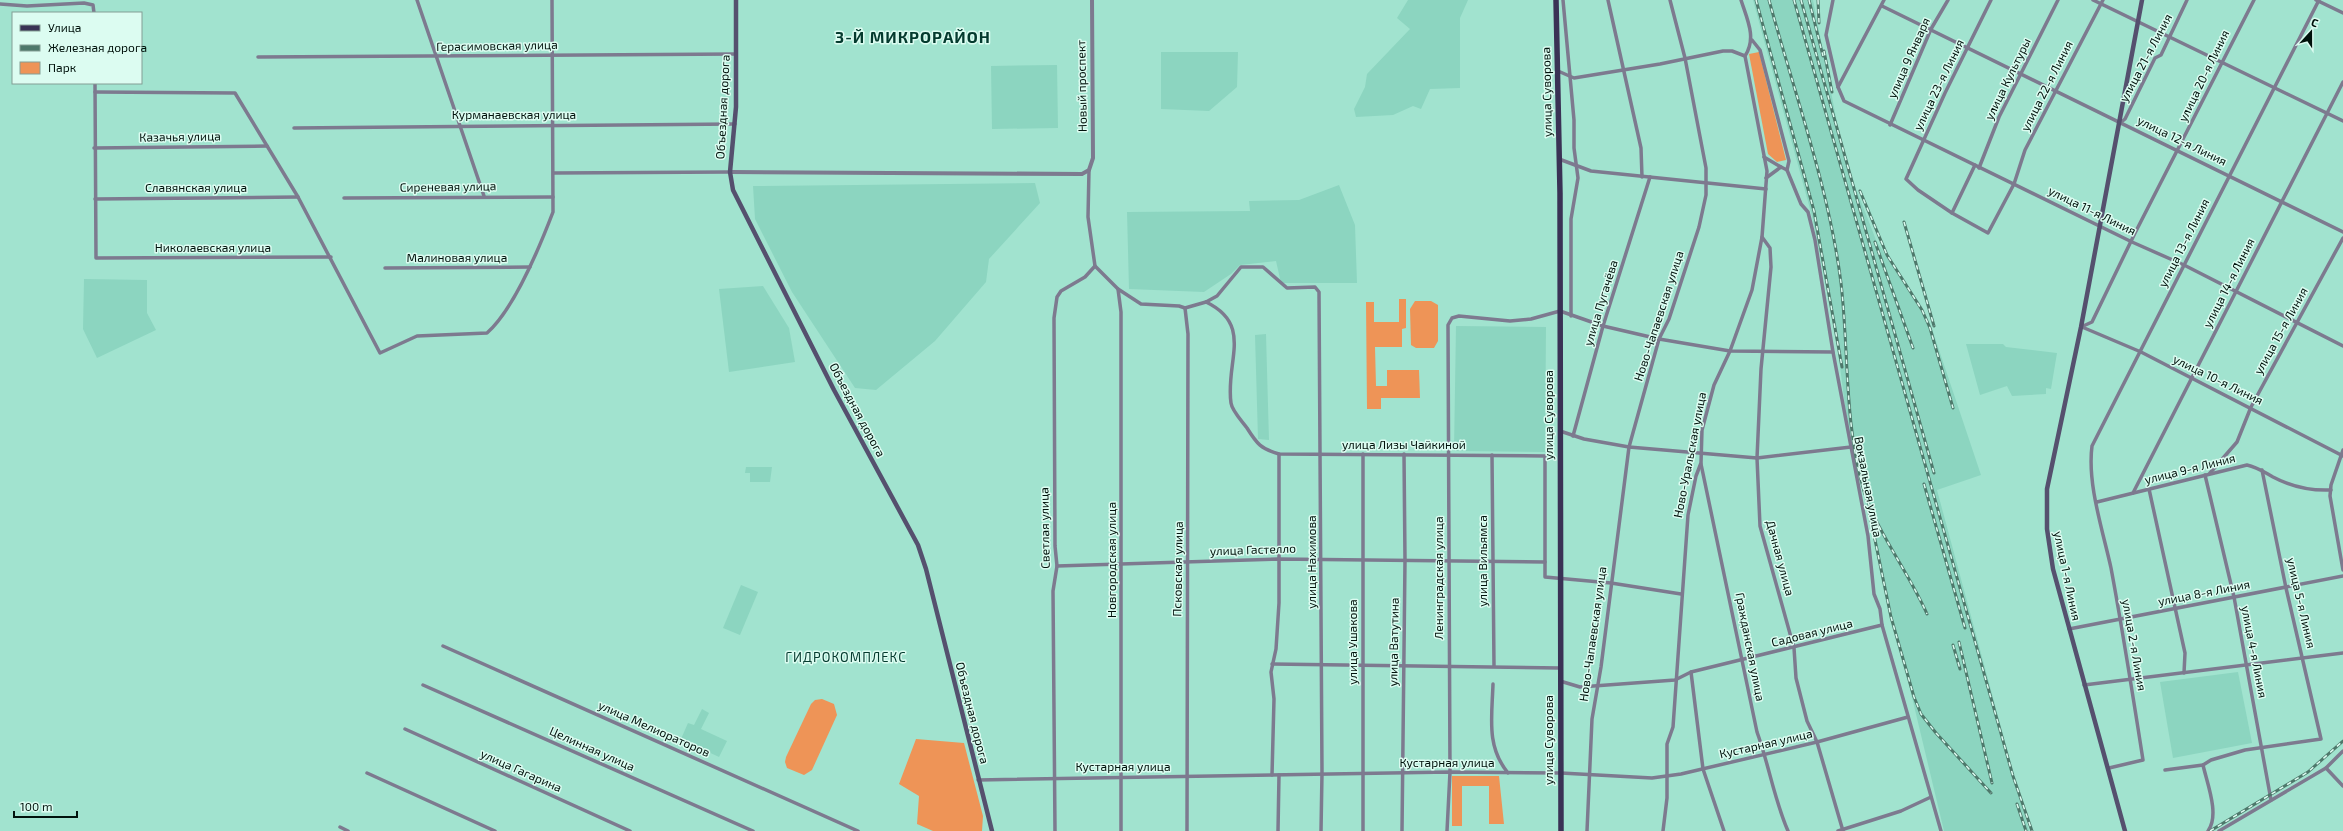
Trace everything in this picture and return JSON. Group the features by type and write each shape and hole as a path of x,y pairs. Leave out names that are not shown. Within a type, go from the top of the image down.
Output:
{"main road":[{"name":"Объездная дорога","path":"736,0 735,124 730,172 733,190 744,215 834,390 918,545 926,569 992,831"},
{"name":"улица Суворова","path":"1556,0 1560,311 1561,831"},
{"path":"2138,21 2142,0"},
{"name":"улица 21-я Линия","path":"2100,226 2138,21"},
{"name":"улица 1-я Линия","path":"2100,226 2046,498 2048,547 2084,685 2109,768 2125,831"}],"street":[{"path":"417,0 484,196"},
{"path":"95,92 235,93 298,197 331,257 380,353 407,339 428,336 487,333 495,326 530,267 553,212 552,0"},
{"name":"Новый проспект","path":"1089,170 1093,158 1092,0"},
{"path":"1563,0 1574,120 1575,165 1578,178 1571,219 1571,316"},
{"path":"1608,0 1641,148 1642,176"},
{"name":"Ново-Чапаевская улица","path":"1587,831 1588,774 1596,686 1601,667 1629,447 1659,339 1669,319 1699,227 1706,195 1706,168 1684,58 1670,0"},
{"path":"1741,0 1752,39 1760,50 1789,161 1787,170 1764,157"},
{"name":"улица 11-я Линия","path":"1833,0 1826,35 1838,87 1844,101 1890,125 2132,242 2184,265 2343,346"},
{"path":"1838,87 1884,0"},
{"name":"улица 9 Января","path":"1890,125 1931,29 1948,0"},
{"name":"улица 23-я Линия","path":"1952,213 1918,190 1906,178 1991,0"},
{"name":"улица Культуры","path":"1979,168 1999,117 2058,0"},
{"path":"2093,0 2102,2 2170,37 2343,121"},
{"name":"улица 21-я Линия","path":"2120,123 2125,119 2155,58 2161,55 2188,0"},
{"name":"улица 20-я Линия","path":"2081,327 2092,322 2132,242 2135,233 2223,62 2226,52 2254,0"},
{"path":"2318,0 2343,13"},
{"name":"улица 13-я Линия","path":"2097,501 2090,461 2092,446 2141,352 2229,175 2275,88 2318,0"},
{"name":"улица 22-я Линия","path":"1952,213 1988,233 2014,184 2025,150 2102,2"},
{"path":"0,4 27,6 84,3 93,5 94,12"},
{"name":"улица 12-я Линия","path":"1882,6 2343,232"},
{"path":"1558,71 1574,78 1728,51 1745,56 1751,47 1752,39"},
{"name":"Герасимовская улица","path":"258,57 736,54"},
{"name":"Ново-Уральская улица","path":"1663,831 1668,744 1673,727 1681,594 1688,515 1696,476 1701,463 1702,430 1714,385 1730,351 1752,290 1762,237 1766,178 1764,157 1745,56"},
{"name":"улица 14-я Линия","path":"2133,493 2343,82"},
{"path":"95,84 95,199"},
{"name":"Курманаевская улица","path":"294,128 460,125 552,126 735,124"},
{"name":"Казачья улица","path":"94,148 267,146"},
{"path":"1559,159 1591,171 1766,189"},
{"path":"1952,213 1975,165"},
{"path":"1766,178 1781,167"},
{"path":"554,173 730,172 1082,174 1089,170"},
{"path":"1089,170 1088,217 1095,266 1118,289 1141,304 1179,306 1185,308 1206,302"},
{"name":"Вокзальная улица","path":"1787,170 1801,204 1808,212 1813,233 1833,352 1868,536 1874,594 1880,609 1882,625 1941,831"},
{"name":"улица Пугачёва","path":"1573,436 1603,326 1650,177"},
{"name":"Сиреневая улица","path":"344,198 484,196 553,197"},
{"name":"Славянская улица","path":"95,199 298,197"},
{"name":"Николаевская улица","path":"95,199 96,258 331,257"},
{"name":"Дачная улица","path":"1762,237 1770,248 1772,267 1762,353 1757,458 1760,526 1794,648 1796,678 1807,721 1817,742 1843,830"},
{"name":"улица 15-я Линия","path":"2210,473 2237,442 2251,407 2343,238"},
{"name":"Светлая улица","path":"1055,831 1053,598 1057,566 1055,546 1054,356 1057,297 1061,291 1085,276 1095,266"},
{"name":"улица Нахимова","path":"1206,302 1217,296 1241,267 1263,266 1287,288 1315,287 1319,292 1322,559 1321,831"},
{"name":"Малиновая улица","path":"385,268 530,267"},
{"name":"Новгородская улица","path":"1118,289 1121,312 1121,831"},
{"name":"улица Лизы Чайкиной","path":"1206,302 1220,309 1228,317 1234,329 1231,404 1254,440 1264,450 1279,454 1321,455 1448,454 1545,456 1545,562"},
{"name":"Псковская улица","path":"1185,308 1188,334 1187,831"},
{"path":"1560,311 1603,326 1659,339 1730,351 1762,353 1833,352"},
{"name":"Ленинградская улица","path":"1447,831 1450,772 1448,325 1452,318 1459,316 1510,321 1531,319 1560,311"},
{"name":"улица 10-я Линия","path":"2081,327 2141,352 2190,379 2251,407 2342,455"},
{"path":"1560,431 1584,439 1629,447 1702,455 1757,458 1851,448"},
{"path":"2343,450 2331,490 2343,570"},
{"path":"1272,775 1274,699 1271,672 1276,648 1279,603 1277,471 1279,454"},
{"name":"улица Ушакова","path":"1363,454 1363,831"},
{"name":"улица Ватутина","path":"1402,831 1404,773 1404,454"},
{"name":"улица Вильямса","path":"1492,455 1494,666"},
{"name":"Гражданская улица","path":"1701,463 1742,651 1741,661 1757,732 1765,754 1777,806 1788,831"},
{"name":"улица 9-я Линия","path":"2097,501 2247,465 2262,470 2300,488 2314,491 2331,490"},
{"name":"улица 5-я Линия","path":"2262,470 2286,588 2321,739 2262,747"},
{"name":"улица 4-я Линия","path":"2205,475 2234,597 2262,747"},
{"path":"2150,489 2185,653 2184,673"},
{"name":"улица 2-я Линия","path":"2097,501 2120,619 2143,760 2109,768"},
{"name":"улица Гастелло","path":"1057,566 1278,559 1545,562"},
{"path":"1545,562 1545,577 1611,583 1681,594"},
{"name":"улица 8-я Линия","path":"2069,629 2343,576"},
{"name":"Садовая улица","path":"1560,681 1580,688 1675,680 1691,672 1794,648 1882,625"},
{"name":"улица Мелиораторов","path":"443,646 858,831"},
{"path":"2084,685 2130,678 2184,673 2343,653"},
{"path":"1272,664 1322,666 1404,664 1560,668"},
{"path":"1691,672 1703,769 1724,831"},
{"path":"1493,684 1493,745 1498,760 1508,773"},
{"name":"Целинная улица","path":"423,685 753,831"},
{"name":"Кустарная улица","path":"978,780 1450,772 1561,773 1652,778 1703,769 1817,742 1908,717"},
{"name":"улица Гагарина","path":"405,729 630,831"},
{"path":"2165,770 2203,765 2211,760 2262,747 2271,800"},
{"path":"2219,831 2326,768 2343,752"},
{"path":"2203,765 2213,810 2213,824 2208,831"},
{"path":"2326,768 2343,786"},
{"path":"367,773 495,831"},
{"path":"1278,831 1279,774"},
{"path":"1838,831 1900,811 1931,797"},
{"path":"340,827 348,831"}],"shaded area":[{"path":"1408,0 1468,0 1460,18 1460,88 1430,89 1421,109 1413,106 1393,115 1356,117 1354,109 1365,87 1367,74 1410,29 1397,18"},
{"path":"1753,0 1813,0 1844,158 1876,240 1932,329 1981,475 1937,490 2029,831 1944,831 1848,430 1837,343 1813,220"},
{"path":"1161,52 1238,52 1237,87 1209,111 1161,109"},
{"path":"1057,65 1058,128 992,129 991,66"},
{"path":"1035,183 1040,203 989,259 986,282 935,341 876,390 855,388 792,292 755,219 753,186"},
{"path":"1339,185 1355,225 1357,283 1281,283 1276,261 1240,265 1231,274 1204,292 1129,289 1127,212 1250,211 1249,201 1299,200"},
{"path":"84,279 147,280 147,313 156,330 97,358 83,329"},
{"path":"763,286 789,328 795,362 729,372 719,289"},
{"path":"1456,326 1546,327 1545,452 1454,451"},
{"path":"1266,334 1269,440 1258,439 1255,335"},
{"path":"1966,344 2003,344 2006,347 2057,353 2051,389 2046,388 2046,394 2012,396 2007,386 1980,395"},
{"path":"746,467 772,467 770,482 750,482 750,473 745,473"},
{"path":"741,585 758,592 740,635 723,628"},
{"path":"2238,672 2252,743 2173,758 2160,682"},
{"path":"702,709 709,713 701,729 727,741 719,757 681,739 688,723 694,725"}],"green space":[{"path":"1759,52 1786,160 1777,162 1768,154 1749,54"},
{"path":"1399,299 1406,299 1406,328 1402,329 1402,347 1375,347 1376,386 1387,386 1387,370 1419,370 1420,398 1381,398 1381,409 1367,409 1366,302 1374,302 1374,322 1399,322"},
{"path":"1415,301 1431,301 1438,305 1438,341 1434,348 1416,348 1411,345 1410,309"},
{"path":"822,699 834,704 837,715 812,770 804,775 787,768 785,762 786,757 811,704 815,700"},
{"path":"916,739 964,743 983,816 982,831 933,831 917,824 919,796 899,784"},
{"path":"1452,776 1499,776 1504,824 1489,824 1489,786 1462,786 1462,826 1452,826"}],"railway":[{"path":"1756,0 1814,211 1842,367"},
{"path":"1769,0 1820,176 1835,247 1841,283 1853,440 1864,491 1877,522 1927,614"},
{"path":"1794,0 2013,776 2032,831"},
{"path":"1801,0 1934,473"},
{"path":"1809,0 1823,56"},
{"path":"1818,0 1819,23"},
{"path":"1824,51 1832,92"},
{"path":"1860,191 1887,255 1922,310 1930,328 1953,408"},
{"path":"1904,222 1934,326"},
{"path":"1875,242 1913,348"},
{"path":"1924,484 1965,628"},
{"path":"1869,511 1891,617 1914,697 1921,714 1936,733 1991,793"},
{"path":"1959,642 1992,783"},
{"path":"1953,645 1960,669"},
{"path":"2210,831 2308,772 2343,741"},
{"path":"2017,804 2026,831"}],"district":[{"name":"3-Й МИКРОРАЙОН","path":"913,37"},
{"name":"ГИДРОКОМПЛЕКС","path":"846,657"}]}
